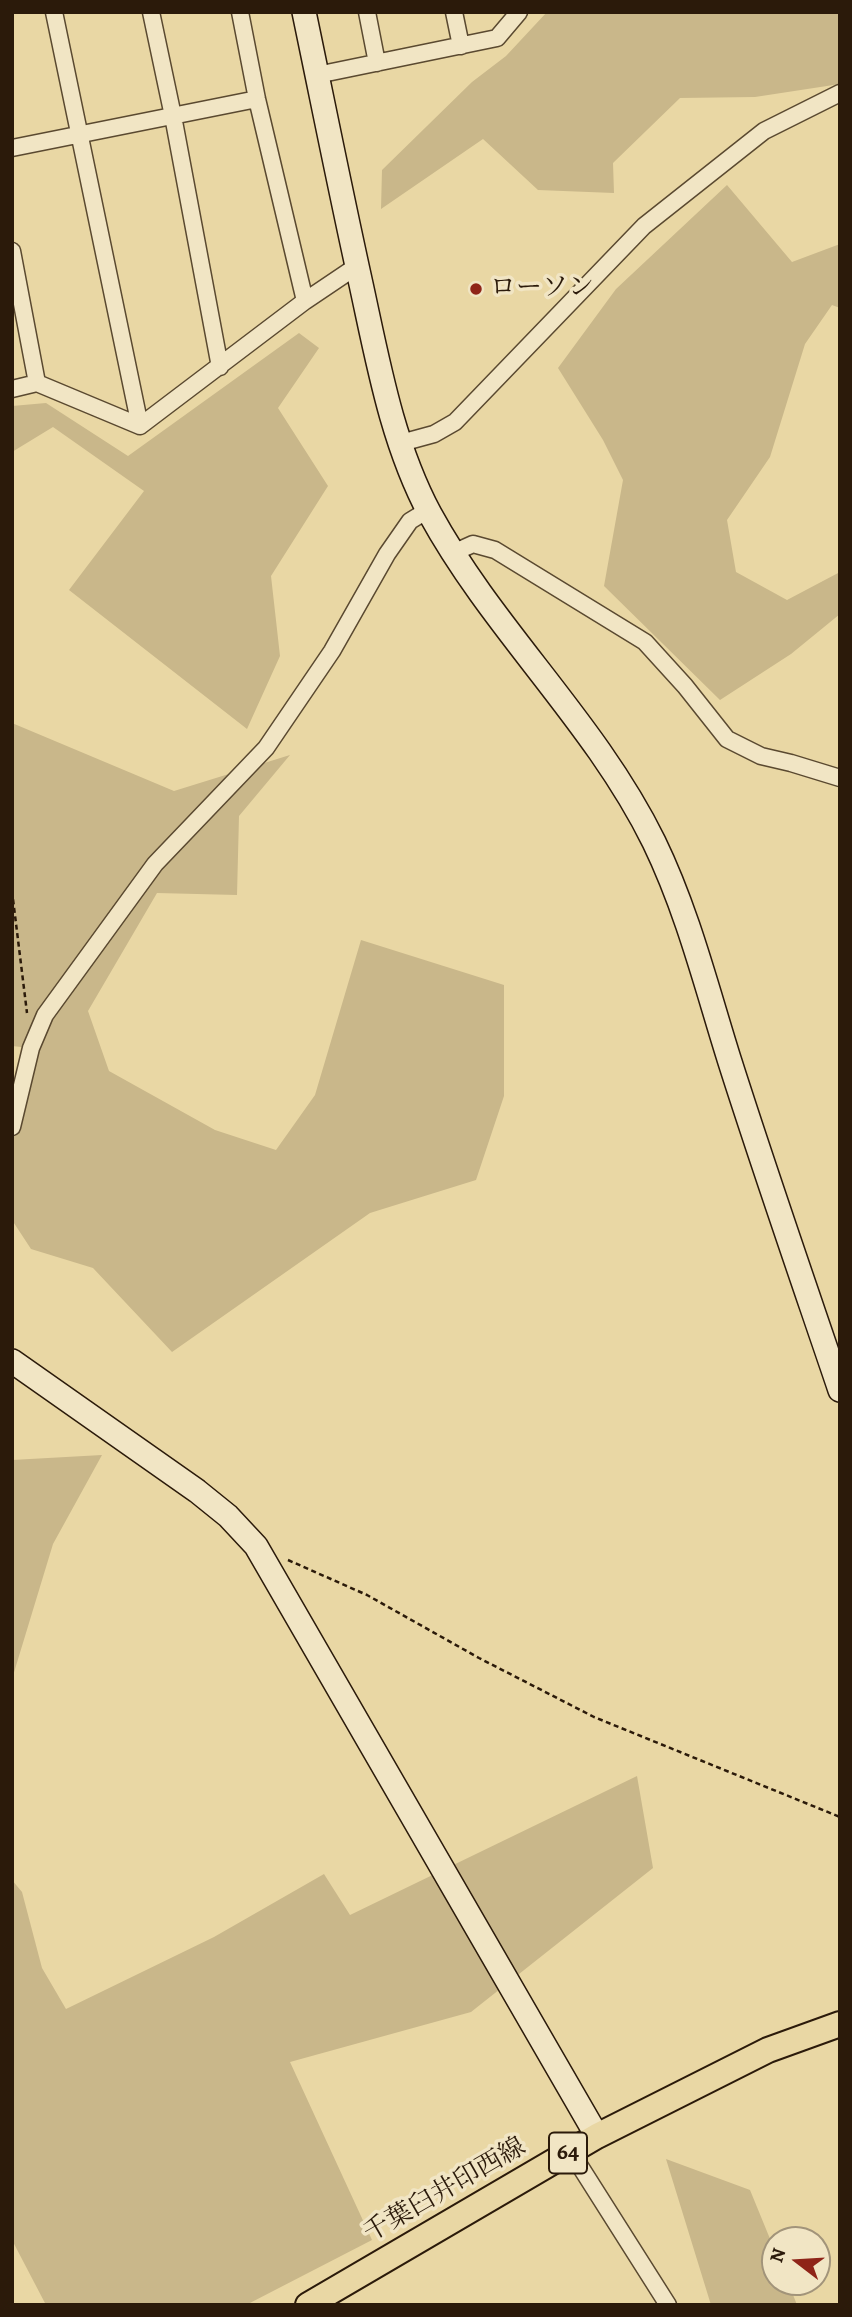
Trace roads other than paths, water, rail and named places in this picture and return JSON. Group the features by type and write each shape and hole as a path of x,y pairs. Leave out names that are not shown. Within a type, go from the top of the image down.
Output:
{"main road":[{"name":"千葉臼井印西線","path":"308,2305 597,2136 768,2050 840,2024"}],"street":[{"path":"54,12 140,426"},
{"path":"151,12 220,367"},
{"path":"240,12 257,99 305,301"},
{"path":"304,12 387,403 401,443 428,510 453,553 478,591 571,710 622,785 654,842 675,892 840,1390"},
{"path":"367,12 377,63"},
{"path":"454,12 461,46"},
{"path":"317,75 498,38 519,12"},
{"path":"401,443 435,434 455,422 644,226 764,131 840,93"},
{"path":"12,148 257,99"},
{"path":"12,251 37,383"},
{"path":"140,426 305,301 357,266"},
{"path":"12,389 37,383 140,426"},
{"path":"12,1127 31,1048 44,1015 155,864 266,748 332,651 387,554 410,521 428,510"},
{"path":"453,553 473,544 495,550 645,642 685,686 727,739 761,756 840,778"},
{"path":"12,1361 197,1491 228,1516 256,1546 597,2136"},
{"path":"571,2152 668,2305"}],"place":[{"name":"ローソン","path":"476,289"}]}
